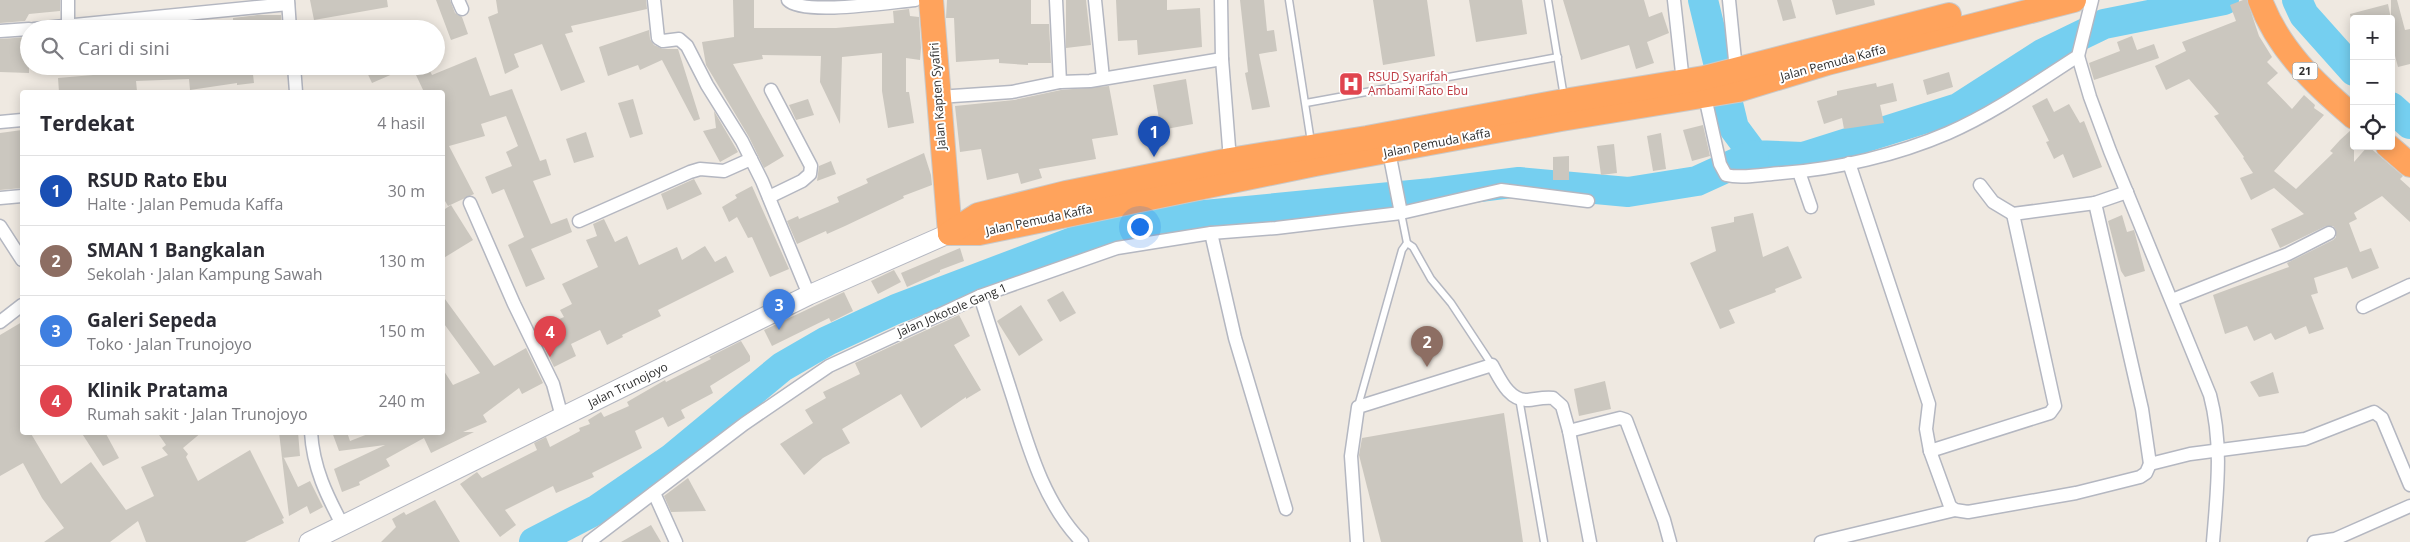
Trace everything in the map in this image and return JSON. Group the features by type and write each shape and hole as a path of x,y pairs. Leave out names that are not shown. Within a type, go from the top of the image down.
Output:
{"highway":[{"name":"Jalan Kapten Syafiri","path":"931,0 945,193 950,233"},
{"name":"Jalan Pemuda Kaffa","path":"950,233 978,215 1066,193 1230,160 1389,152 1561,119 1701,88 1825,55 2009,0"},
{"name":"Jalan Pemuda Kaffa","path":"1825,55 2081,6"},
{"name":"21","path":"2263,9 2291,56 2323,91 2350,113"},
{"name":"Jalan Pemuda Kaffa","path":"950,233 979,233 1069,213 1313,155 1367,138 1564,101 1701,88"},
{"path":"2393,150 2410,165"}],"main road":[{"name":"Jalan Trunojoyo","path":"309,542 809,296 950,233"}],"street":[{"path":"68,0 68,20"},
{"path":"654,0 658,38 663,41 679,39 687,46 707,85 751,159 769,197 809,296"},
{"path":"788,0 804,8 915,0"},
{"path":"1056,0 1060,82"},
{"path":"1095,0 1103,78"},
{"path":"1221,0 1222,59 1230,160"},
{"path":"1674,0 1701,88 1721,168 1730,176 1799,172 1849,163 1915,146 1948,133 1987,113 2079,52"},
{"path":"1729,0 1734,78"},
{"path":"2092,0 2081,6 2079,52 2090,97 2126,192 2210,395 2216,421 2218,452 2213,542"},
{"path":"117,20 288,2 289,20"},
{"path":"0,31 20,30"},
{"path":"938,97 1012,92 1060,82 1103,78 1222,59"},
{"path":"295,75 296,90"},
{"path":"769,197 802,181 810,174 811,166 771,90"},
{"path":"0,122 20,120"},
{"path":"1389,152 1400,209"},
{"path":"579,222 690,172 700,169 724,171 751,159"},
{"path":"1849,163 1930,404 1925,424 1930,450 1948,501 1955,510"},
{"path":"1799,172 1811,207"},
{"path":"1980,185 1993,202 2013,214 2095,203 2126,192"},
{"name":"Jalan Jokotole Gang 1","path":"589,542 744,424 829,366 980,296 1117,248 1211,233 1276,228 1400,209 1501,190 1588,201"},
{"path":"0,198 20,196"},
{"path":"470,203 510,295 553,384 562,417"},
{"path":"1821,542 1955,510 1974,511 2130,480 2146,473 2150,464 2142,409 2095,203"},
{"path":"1930,450 2050,414 2055,406 2013,214"},
{"path":"0,226 20,257"},
{"path":"1211,233 1235,338 1286,509"},
{"path":"2172,300 2276,260 2329,233"},
{"path":"2363,307 2410,285"},
{"path":"980,296 1030,451 1042,481 1070,530 1082,542"},
{"path":"0,322 20,307"},
{"path":"1358,542 1351,456 1358,407 1492,365 1504,386 1519,398 1527,400 1553,398 1558,401 1569,431 1590,542"},
{"path":"2150,464 2190,454 2218,452 2305,439 2374,412 2382,418 2410,484"},
{"path":"1569,431 1620,418 1626,420 1664,520 1670,542"},
{"path":"311,435 316,466 322,487 343,526"},
{"path":"654,493 676,542"},
{"path":"2314,542 2335,541 2410,506"}],"lane":[{"path":"1289,0 1313,155"},
{"path":"1548,0 1564,101"},
{"path":"1306,103 1558,57"},
{"path":"1358,407 1402,250 1406,243 1400,209"},
{"path":"1406,243 1413,246 1432,279 1451,303 1492,365"},
{"path":"1519,398 1544,542"}],"building":[{"path":"0,0 60,0 60,11 29,14 26,20 0,23"},
{"path":"310,0 387,0 388,7 314,20"},
{"path":"436,0 450,0 455,13 462,17 468,34 451,40"},
{"path":"496,0 646,0 647,9 571,26 573,32 565,34 585,82 561,91 542,44 514,54 519,67 505,74 488,17 498,13"},
{"path":"733,0 754,0 754,28 836,28 894,23 893,11 909,9 910,16 919,17 921,48 920,60 906,58 906,92 909,92 914,123 888,128 882,91 882,53 842,57 840,124 820,82 821,56 762,55 763,59 733,64 784,156 764,168 749,137 706,65 702,42 734,37"},
{"path":"947,0 1031,0 1031,24 1049,24 1051,63 1028,63 1028,65 999,63 999,59 956,62 954,18 946,18"},
{"path":"1066,0 1086,0 1091,45 1066,48"},
{"path":"1116,0 1167,0 1167,10 1200,8 1202,47 1138,55 1137,40 1118,41"},
{"path":"1240,0 1264,0 1267,31 1274,30 1277,51 1259,54 1270,107 1252,110 1245,73 1248,72"},
{"path":"1373,0 1427,0 1435,56 1383,65"},
{"path":"1469,0 1522,0 1527,34 1476,42"},
{"path":"1563,0 1644,0 1649,17 1662,12 1669,33 1647,42 1654,63 1636,69 1629,45 1581,60"},
{"path":"1777,0 1791,0 1796,18 1783,21"},
{"path":"1832,0 1874,0 1875,5 1836,15"},
{"path":"2247,0 2259,36 2272,57 2267,62 2278,73 2267,83 2292,109 2304,95 2315,105 2314,108 2324,115 2274,171 2296,189 2333,153 2330,151 2350,131 2350,150 2354,150 2354,162 2364,150 2373,150 2403,176 2400,179 2410,188 2410,222 2382,196 2354,213 2357,219 2349,223 2360,252 2371,248 2379,268 2352,279 2347,267 2314,278 2318,293 2311,295 2324,329 2309,334 2306,326 2275,340 2271,333 2254,341 2247,326 2225,334 2213,295 2289,267 2287,263 2333,240 2336,237 2336,230 2333,226 2326,226 2280,248 2271,229 2304,214 2274,188 2251,200 2240,178 2253,173 2244,157 2214,116 2219,114 2189,79 2166,90 2155,66 2186,51 2182,42 2236,21 2230,5"},
{"path":"2391,0 2397,0 2405,30 2410,29 2410,64 2398,67 2395,56 2395,15 2391,15"},
{"path":"2388,4 2390,15 2350,15"},
{"path":"281,15 281,20 233,20 233,18"},
{"path":"649,30 650,39 654,45 663,49 678,49 700,119 694,121 662,60 640,70 638,65 608,76 599,47"},
{"path":"2132,36 2137,50 2154,44 2159,58 2094,80 2089,63 2120,51 2117,42"},
{"path":"20,38 20,73 0,72 0,39"},
{"path":"476,57 490,96 512,89 540,161 546,159 551,175 533,181 551,224 567,218 572,232 531,249 545,279 526,287 508,245 524,237 504,189 492,194 485,177 512,166 506,152 518,146 506,116 481,124 485,136 449,146 474,194 448,206 445,201 445,90 423,90 416,75 445,75 445,70"},
{"path":"1949,72 1953,87 1927,95 1923,80"},
{"path":"93,75 253,75 254,83 237,85 237,83 190,90 189,79 136,81 137,90 59,90 58,78"},
{"path":"368,75 390,75 372,83"},
{"path":"1186,79 1193,124 1161,130 1153,85"},
{"path":"1876,83 1877,87 1893,83 1897,101 1880,105 1884,123 1844,129 1842,118 1824,124 1817,101 1837,95 1837,91"},
{"path":"1109,86 1118,135 1092,139 1096,159 1039,169 1042,178 1021,184 1018,173 987,180 981,149 960,152 955,106 1014,100 1061,90"},
{"path":"2047,98 2054,112 2069,104 2080,123 2084,121 2102,167 2073,178 2063,154 2054,159 2046,142 2049,141 2032,106"},
{"path":"633,99 643,134 630,138 618,103"},
{"path":"808,99 814,115 796,120 789,105"},
{"path":"714,111 738,152 720,162 703,131 716,128"},
{"path":"1703,125 1710,156 1692,161 1683,130"},
{"path":"20,130 20,188 0,190 0,133"},
{"path":"586,132 594,157 574,163 566,139"},
{"path":"1661,133 1666,169 1653,171 1647,136"},
{"path":"1614,144 1617,173 1601,175 1597,146"},
{"path":"924,153 932,185 903,196 904,198 827,234 826,231 797,244 787,221 798,216 799,219 839,202 837,197 868,183 866,179"},
{"path":"1569,156 1569,180 1553,180 1553,157"},
{"path":"831,161 836,174 817,181 819,166"},
{"path":"694,179 702,194 667,210 661,194"},
{"path":"752,186 789,269 770,277 752,237 748,238 737,217 729,222 722,207 737,198 735,195"},
{"path":"451,205 473,240 445,257 445,209"},
{"path":"1753,213 1763,257 1788,246 1802,278 1775,289 1776,292 1729,310 1735,323 1720,329 1690,263 1716,251 1711,227 1734,222 1734,217"},
{"path":"2122,215 2127,232 2134,230 2145,271 2125,277 2121,271 2108,221"},
{"path":"604,219 615,242 627,236 639,265 677,247 682,260 705,246 715,262 726,256 734,272 658,310 661,316 622,335 623,337 607,345 600,330 571,344 576,356 554,367 541,340 550,335 546,325 564,317 560,310 572,304 562,284 598,267 586,240 597,236 593,224"},
{"path":"960,248 964,261 940,270 940,272 907,287 901,273"},
{"path":"894,270 901,282 878,294 871,281"},
{"path":"1063,291 1076,313 1060,322 1047,300"},
{"path":"844,292 853,311 831,322 829,318 772,346 764,330"},
{"path":"445,299 494,366 526,348 543,383 522,394 519,388 483,415 487,422 463,432 474,432 431,453 424,438 386,459 390,466 359,482 360,485 342,492 334,469 385,445 339,451 333,435 348,435 350,441 365,435 445,435 445,373 453,385 480,373 445,325"},
{"path":"1021,305 1043,340 1019,356 997,321"},
{"path":"959,315 970,336 954,345 981,390 966,399 966,397 921,428 901,394 842,429 850,443 823,458 804,475 780,444 813,423 805,410 826,398 823,392 860,374 855,363"},
{"path":"20,323 20,435 32,435 61,484 91,462 126,510 154,496 141,467 168,455 162,448 166,445 159,435 198,435 183,448 188,454 186,457 198,481 250,450 284,518 282,519 284,523 245,542 146,542 138,521 110,542 44,542 64,528 42,498 23,463 0,476 0,335"},
{"path":"741,341 750,356 750,361 710,386 713,393 681,410 685,418 668,427 663,417 635,431 642,448 592,473 594,477 556,493 553,486 505,510 516,525 500,537 460,484 477,472 482,478 537,450 534,443 546,437 550,447 580,431 579,428 590,424 588,420 601,412 604,417 629,406 627,402 665,380 666,382 711,359 709,357"},
{"path":"2273,372 2279,393 2259,397 2250,382"},
{"path":"1605,381 1611,409 1579,416 1574,389"},
{"path":"1504,413 1523,542 1381,542 1359,455 1362,438"},
{"path":"83,435 107,435 119,458 103,466"},
{"path":"279,435 298,435 300,456 282,458"},
{"path":"282,458 284,458 298,487 310,481 323,507 310,514 307,506 289,516"},
{"path":"688,478 706,511 671,512 664,496"},
{"path":"435,500 460,542 381,542 396,527 392,519 404,512 406,515"},
{"path":"651,525 661,542 621,542"}],"waterway":[{"path":"1703,0 1734,128 1754,155 1803,157 1958,108 2042,54 2104,24 2224,0"},
{"path":"2297,0 2304,15 2350,67"},
{"path":"2395,111 2410,124"},
{"path":"534,542 598,509 671,459 782,367 827,341 896,309 1078,240 1194,216 1432,193 1519,182 1628,192 1697,181 1754,155"}],"place":[{"name":"RSUD Syarifah Ambami Rato Ebu","path":"1351,84"},
{"name":"RSUD Rato Ebu","path":"1154,157"},
{"name":"Galeri Sepeda","path":"779,330"},
{"name":"Klinik Pratama","path":"550,357"},
{"name":"SMAN 1 Bangkalan","path":"1427,367"}]}
